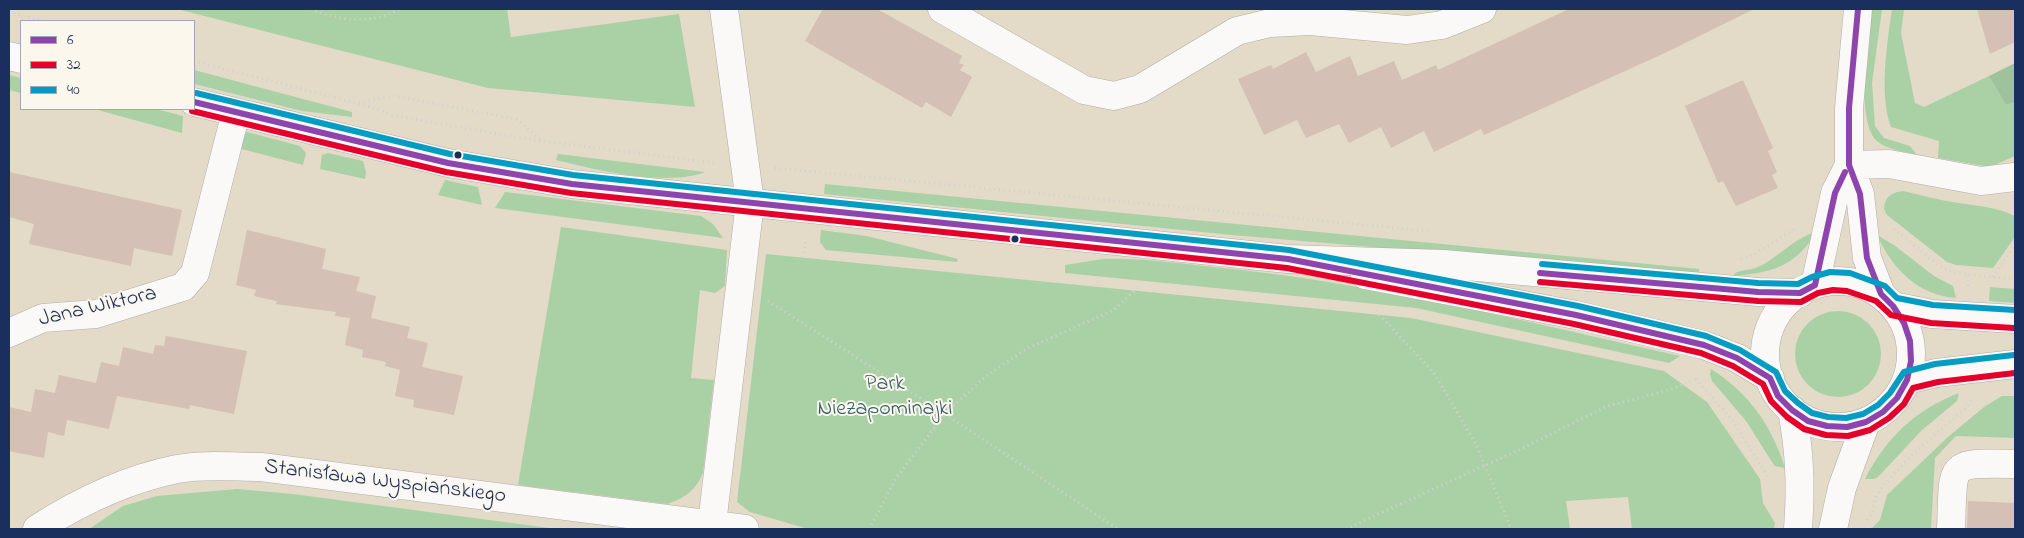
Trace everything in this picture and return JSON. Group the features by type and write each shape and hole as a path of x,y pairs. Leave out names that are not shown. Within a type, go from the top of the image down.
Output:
{"street":[{"path":"712,524 750,202 724,9"},
{"path":"942,9 1084,90 1114,96 1140,89 1237,31 1270,23 1310,21 1407,30 1442,25 1482,9"},
{"path":"1849,165 1835,194 1807,289 1784,305 1773,321 1767,340 1766,360 1770,378 1778,396 1792,410 1808,421 1827,426 1847,427 1866,422 1883,412 1897,398 1907,380 1911,361 1910,341 1904,323 1887,300 1867,258 1860,194 1849,165 1849,108 1858,9"},
{"path":"195,102 448,163 572,184 1288,259 1444,264 1758,292 1807,289 1832,282 1849,282 1866,287 1887,300 1932,314 2015,320"},
{"name":"Jana Wiktora","path":"9,333 43,318 96,314 183,288 196,273 236,112"},
{"path":"1849,165 1888,164 1981,181 2015,177"},
{"path":"1288,259 1440,290 1576,314 1704,345 1737,358 1770,378"},
{"path":"1907,380 1936,373 2015,364"},
{"path":"1792,410 1799,449 1801,482 1798,529"},
{"path":"1833,529 1842,488 1866,422"},
{"path":"1951,529 1954,474 1962,465 1976,463 2015,464"},
{"name":"Stanisława Wyspiańskiego","path":"37,529 62,513 136,481 178,469 217,466 261,467 745,529"}],"path":[{"path":"311,9 349,20 370,20 399,9"},
{"path":"9,12 39,20"},
{"path":"195,61 391,114 543,141 704,162"},
{"path":"356,104 394,96 516,119 543,141"},
{"path":"776,168 1430,231"},
{"path":"1733,259 1756,254 1801,224"},
{"path":"1888,226 1895,229 1940,267 1952,272 2015,280"},
{"path":"1993,277 2015,245"},
{"path":"740,283 945,414 1118,529"},
{"path":"868,529 896,478 945,414 986,376 1028,348 1114,310 1139,286"},
{"path":"1376,310 1434,373 1486,466 1511,529"},
{"path":"1346,529 1486,466 1605,407 1672,388 1696,379 1732,421 1769,477 1770,486"},
{"path":"1864,522 1872,516 1877,493 1921,447 1966,408 1972,399"}],"green space":[{"path":"177,9 507,9 511,37 679,14 695,107 488,88"},
{"path":"1872,9 1882,9 1872,83 1875,126 1884,138 1910,146 1917,155 1881,144 1870,131 1866,116 1865,78"},
{"path":"1892,9 1904,9 1901,33 1915,103 1924,107 1989,76 2006,105 2015,102 2015,156 1990,167 1938,158 1939,141 1891,127 1885,100 1885,69"},
{"path":"2015,63 2015,102 2006,105 1989,76"},
{"path":"195,70 352,112 352,117 302,111 195,84"},
{"path":"9,75 20,78 20,93 9,90"},
{"path":"98,110 160,110 183,116 182,133"},
{"path":"247,132 300,146 306,153 303,165 238,148 244,134"},
{"path":"328,153 363,161 366,172 365,179 320,169 322,155"},
{"path":"558,154 705,172 672,178 631,175 556,160"},
{"path":"445,180 478,187 482,205 438,195"},
{"path":"825,184 1699,269 1699,275 1232,235 824,194"},
{"path":"1903,191 1951,202 1987,207 2008,213 2015,216 2015,237 1993,268 1956,265 1947,262 1887,215 1884,209 1887,198 1892,194"},
{"path":"505,192 701,216 713,224 723,238 495,208"},
{"path":"561,227 727,250 725,286 715,293 700,290 691,378 714,380 703,473 693,489 673,502 667,504 518,485"},
{"path":"821,230 867,236 958,259 957,262 826,250 820,242"},
{"path":"1816,232 1808,244 1791,261 1759,273 1733,276 1737,272 1755,268 1765,263 1800,239"},
{"path":"1877,235 1894,245 1934,276 1953,286 1956,298 1929,292 1907,278 1890,258"},
{"name":"Park Niezapominajki","path":"766,254 1411,318 1664,371 1707,402 1760,479 1763,503 1775,523 1774,529 1632,529 1628,497 1566,501 1570,529 808,529 750,512 737,502"},
{"path":"1103,259 1172,262 1331,282 1448,304 1680,356 1669,363 1416,308 1065,273 1065,265"},
{"path":"1990,287 2015,289 2015,303 1989,301"},
{"path":"1830,311 1846,311 1855,314 1869,323 1878,337 1881,354 1878,371 1869,385 1855,394 1846,397 1830,397 1814,390 1802,378 1795,362 1795,346 1802,330 1814,318"},
{"path":"1711,369 1737,389 1757,412 1773,438 1785,468 1775,466 1772,462 1746,421 1712,381"},
{"path":"1959,393 1957,401 1922,430 1878,477 1865,479 1882,451 1903,427 1929,408"},
{"path":"2002,396 2015,396 2015,438 1956,436 1935,458 1931,529 1871,529 1880,520 1887,495 1948,437 1984,407"},
{"path":"237,489 293,494 557,529 89,529 123,506 157,496"}],"building":[{"path":"823,9 877,9 962,56 959,63 964,65 960,70 972,77 951,117 926,102 922,108 805,41"},
{"path":"1569,9 1754,9 1667,52 1484,135 1481,129 1434,152 1424,131 1391,148 1381,127 1349,143 1339,124 1306,138 1297,120 1264,135 1238,79 1271,65 1273,69 1306,52 1316,72 1350,56 1358,76 1394,61 1402,80 1436,65 1438,70"},
{"path":"1977,9 2015,9 2015,42 1990,54"},
{"path":"1743,80 1773,148 1768,151 1777,172 1772,175 1778,188 1736,206 1723,181 1718,183 1685,106"},
{"path":"9,172 182,210 172,256 134,248 131,266 29,244 34,224 9,217"},
{"path":"247,230 326,249 322,269 360,277 356,291 376,296 371,318 410,327 407,338 428,343 422,367 463,376 454,415 413,407 414,400 395,396 400,370 385,366 386,362 362,357 363,350 345,345 350,318 335,316 336,312 276,304 277,301 254,296 256,290 236,285"},
{"path":"166,336 247,351 234,414 190,405 189,409 117,396 109,429 67,420 64,436 48,432 44,458 9,451 9,407 31,412 35,389 55,393 59,375 96,383 101,362 119,366 123,347 153,354 155,345 164,346"},
{"path":"1968,501 2015,503 2015,529 1967,529"}],"transit line":[{"name":"6","path":"195,102 448,163 572,184 1288,259 1576,315 1704,345 1737,358 1770,378 1778,396 1792,410 1808,421 1827,426 1847,427 1866,422 1883,412 1897,398 1907,380 1911,361 1910,341 1904,323 1893,306 1881,294 1867,258 1860,194 1849,165 1849,108 1858,9"},
{"name":"40","path":"196,93 450,154 573,175 1289,250 1578,306 1706,336 1740,350 1776,372 1785,391 1798,403 1812,413 1828,417 1846,418 1863,414 1878,405 1890,393 1904,372 1935,364 2014,355"},
{"name":"32","path":"192,111 446,172 571,193 1287,268 1574,324 1701,353 1733,366 1763,384 1771,401 1787,417 1804,429 1826,435 1848,436 1870,430 1889,418 1904,404 1913,388 1938,382 2015,373"},
{"name":"6","path":"1540,273 1758,292 1800,293 1815,285 1835,193 1845,172"},
{"name":"40","path":"1542,264 1758,283 1798,284 1812,277 1830,272 1850,273 1885,286 1897,298 1933,305 2015,310"},
{"name":"32","path":"1540,282 1758,301 1801,302 1818,293 1833,290 1847,291 1876,301 1891,315 1931,323 2014,328"}]}
